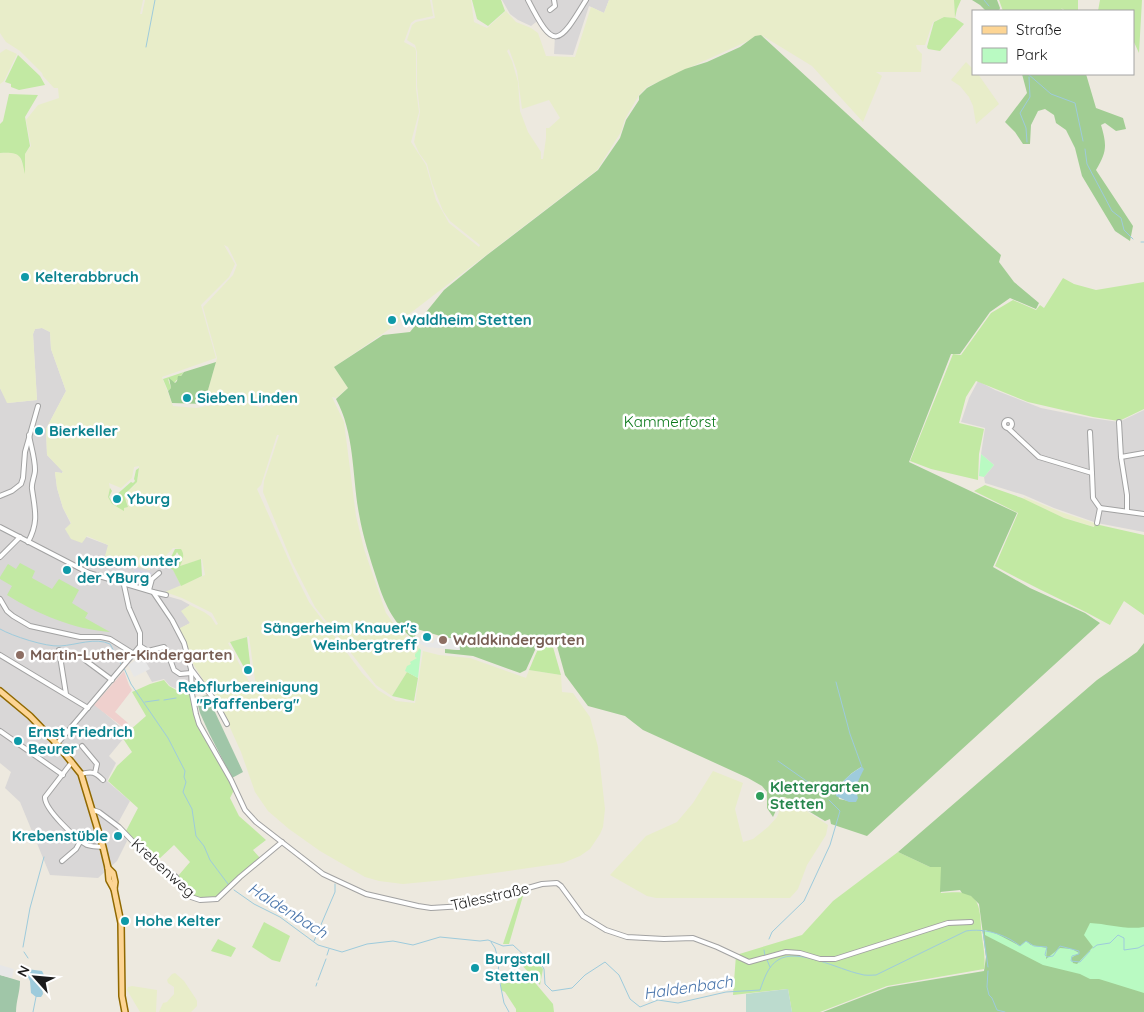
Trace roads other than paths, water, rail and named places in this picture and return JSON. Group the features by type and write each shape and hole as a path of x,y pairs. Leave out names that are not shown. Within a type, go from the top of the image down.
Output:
{"main road":[{"path":"0,691 30,716 57,744 81,774 93,810 108,868 113,873 115,882 114,890 121,922 122,996 125,1012"}],"street":[{"path":"528,0 546,32 556,38 562,35 570,25 586,0"},
{"path":"550,10 555,6 554,0"},
{"path":"0,496 12,491 21,484 25,452 38,406"},
{"path":"1119,422 1121,457 1127,495 1126,511"},
{"path":"1008,428 1039,457 1092,473"},
{"path":"1090,432 1093,498 1100,508 1097,523"},
{"path":"28,542 35,530 36,524 31,488 34,478 34,458 29,435"},
{"path":"1121,457 1144,453"},
{"path":"1100,508 1144,514"},
{"path":"0,526 89,574 166,595"},
{"path":"0,557 20,537"},
{"path":"159,573 152,579 151,591 172,620 184,643 191,671 213,698 227,724"},
{"path":"57,744 140,646 140,633 129,608 124,585"},
{"path":"0,599 12,616 30,626 80,637 110,639 134,654"},
{"path":"140,646 148,651 164,647 168,651 174,670 180,674 191,671"},
{"path":"59,650 66,694"},
{"path":"0,655 88,708"},
{"path":"85,660 112,680"},
{"name":"Tälesstraße","path":"191,671 192,694 199,724 249,816 323,874 359,892 418,906 444,908 476,903 542,884 557,883 583,916 613,933 644,939 693,938 749,962 786,952 794,952 820,959 834,959 948,923 971,922"},
{"path":"0,731 63,775"},
{"path":"82,746 97,764 95,773"},
{"path":"72,762 45,797 45,801 50,810 80,840 89,846 103,847"},
{"path":"81,774 91,771 103,780"},
{"name":"Krebenweg","path":"93,810 100,812 119,826 141,850 176,877 191,897 200,900 217,899 282,842"},
{"path":"62,861 76,849 80,840"}],"water":[{"path":"862,767 864,769 858,783 858,798 856,802 849,802 836,796 842,783"},
{"path":"27,969 42,971 48,983 42,987 43,994 41,997 36,997 31,993"}],"waterway":[{"path":"146,47 155,0"},
{"path":"984,0 989,6"},
{"path":"1029,75 1051,94 1075,103 1083,141"},
{"path":"1027,142 1026,128 1020,113 1030,97 1029,77"},
{"path":"1085,149 1087,164 1112,211 1121,218 1124,230 1133,239"},
{"name":"Haldenbach","path":"0,629 29,641 46,645 60,646 92,641 104,642 110,644 121,664"},
{"name":"Haldenbach","path":"124,668 131,684 168,738 185,771 184,777 186,782 183,792 192,809 196,836 204,846 210,860 228,884"},
{"path":"836,682 850,734 862,767"},
{"path":"164,700 176,698"},
{"path":"145,702 159,700"},
{"path":"778,761 825,796"},
{"path":"769,939 772,932 804,901 830,845 840,811 829,800"},
{"path":"23,947 30,908 44,857"},
{"path":"314,941 335,892 335,884"},
{"name":"Haldenbach","path":"234,890 254,904 280,917 318,945 342,952 367,944 393,941 413,945 440,937 488,940 503,946 513,945 526,957 538,959 544,969 545,984 552,991 572,988 585,975 605,962 619,975 630,999 640,1007 658,1000 678,1003 726,992 760,990 772,966 778,960 786,957 807,958 862,975 876,975 966,931 973,930 994,933 1008,938 1020,946 1026,941 1034,946 1047,947 1045,955 1047,957 1053,956 1060,946 1079,951 1079,954 1072,956 1071,961 1080,962 1090,951"},
{"path":"983,931 988,967"},
{"path":"1093,948 1097,945 1110,943 1118,935 1124,938 1124,950 1144,945"},
{"path":"491,942 499,962 498,973 504,1003 509,1012"},
{"name":"Haldenbach","path":"327,955 329,949"},
{"path":"764,950 765,956"},
{"path":"24,952 28,958"},
{"path":"318,980 326,959"},
{"name":"Haldenbach","path":"767,960 770,967"},
{"path":"988,971 987,987 989,995 997,1010 1005,1012"},
{"path":"33,1012 36,997"}],"place":[{"name":"Kelterabbruch","path":"25,277"},
{"name":"Waldheim Stetten","path":"392,320"},
{"name":"Sieben Linden","path":"187,398"},
{"name":"Bierkeller","path":"39,431"},
{"name":"Yburg","path":"117,499"},
{"name":"Museum unter der YBurg","path":"67,570"},
{"name":"Sängerheim Knauer's Weinbergtreff","path":"427,637"},
{"name":"Waldkindergarten","path":"443,640"},
{"name":"Martin-Luther-Kindergarten","path":"20,655"},
{"name":"Rebflurbereinigung \"Pfaffenberg\"","path":"248,670"},
{"name":"Ernst Friedrich Beurer","path":"18,741"},
{"name":"Klettergarten Stetten","path":"760,796"},
{"name":"Krebenstüble","path":"118,836"},
{"name":"Hohe Kelter","path":"125,921"},
{"name":"Burgstall Stetten","path":"475,968"}],"park label":[{"name":"Kammerforst","path":"670,422"}]}
